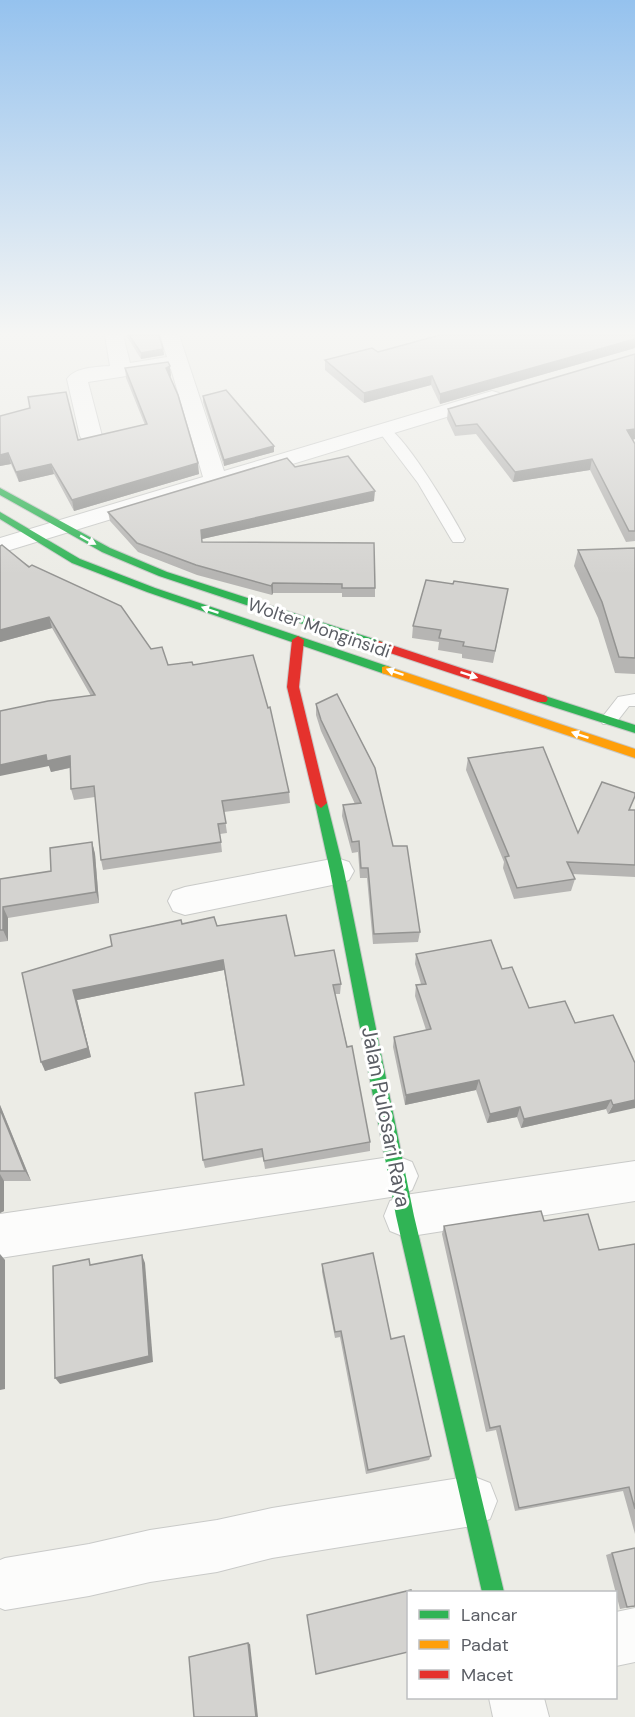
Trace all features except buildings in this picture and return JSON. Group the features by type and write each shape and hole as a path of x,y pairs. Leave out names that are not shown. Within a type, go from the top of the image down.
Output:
{"main road":[{"name":"Wolter Monginsidi","path":"0,491 106,550 163,574 635,729"},
{"name":"Wolter Monginsidi","path":"0,515 76,561 151,590 635,754"},
{"name":"Jalan Pulosari Raya","path":"298,639 293,687 338,871 401,1196 493,1591"}],"street":[{"path":"86,415 91,436"},
{"path":"194,415 214,479"},
{"path":"0,546 214,479 430,415"},
{"path":"185,901 338,871"},
{"path":"0,1236 401,1196 635,1181"},
{"path":"4,1584 88,1570 150,1556 217,1546 272,1533 472,1501"},
{"path":"617,1639 635,1635"},
{"path":"517,1699 521,1717"}],"lane":[{"path":"383,429 404,453 443,511 458,539"},
{"path":"609,720 624,700 635,700"}],"traffic: fast":[{"path":"0,491 106,550 163,574 379,645"},
{"path":"0,515 76,561 151,590 386,670"},
{"path":"542,699 635,729"},
{"path":"321,803 337,871 405,1216 493,1591"}],"traffic: slow":[{"path":"386,670 635,754"}],"traffic: jam":[{"path":"298,640 293,687 321,803"},
{"path":"379,645 542,699"}]}
